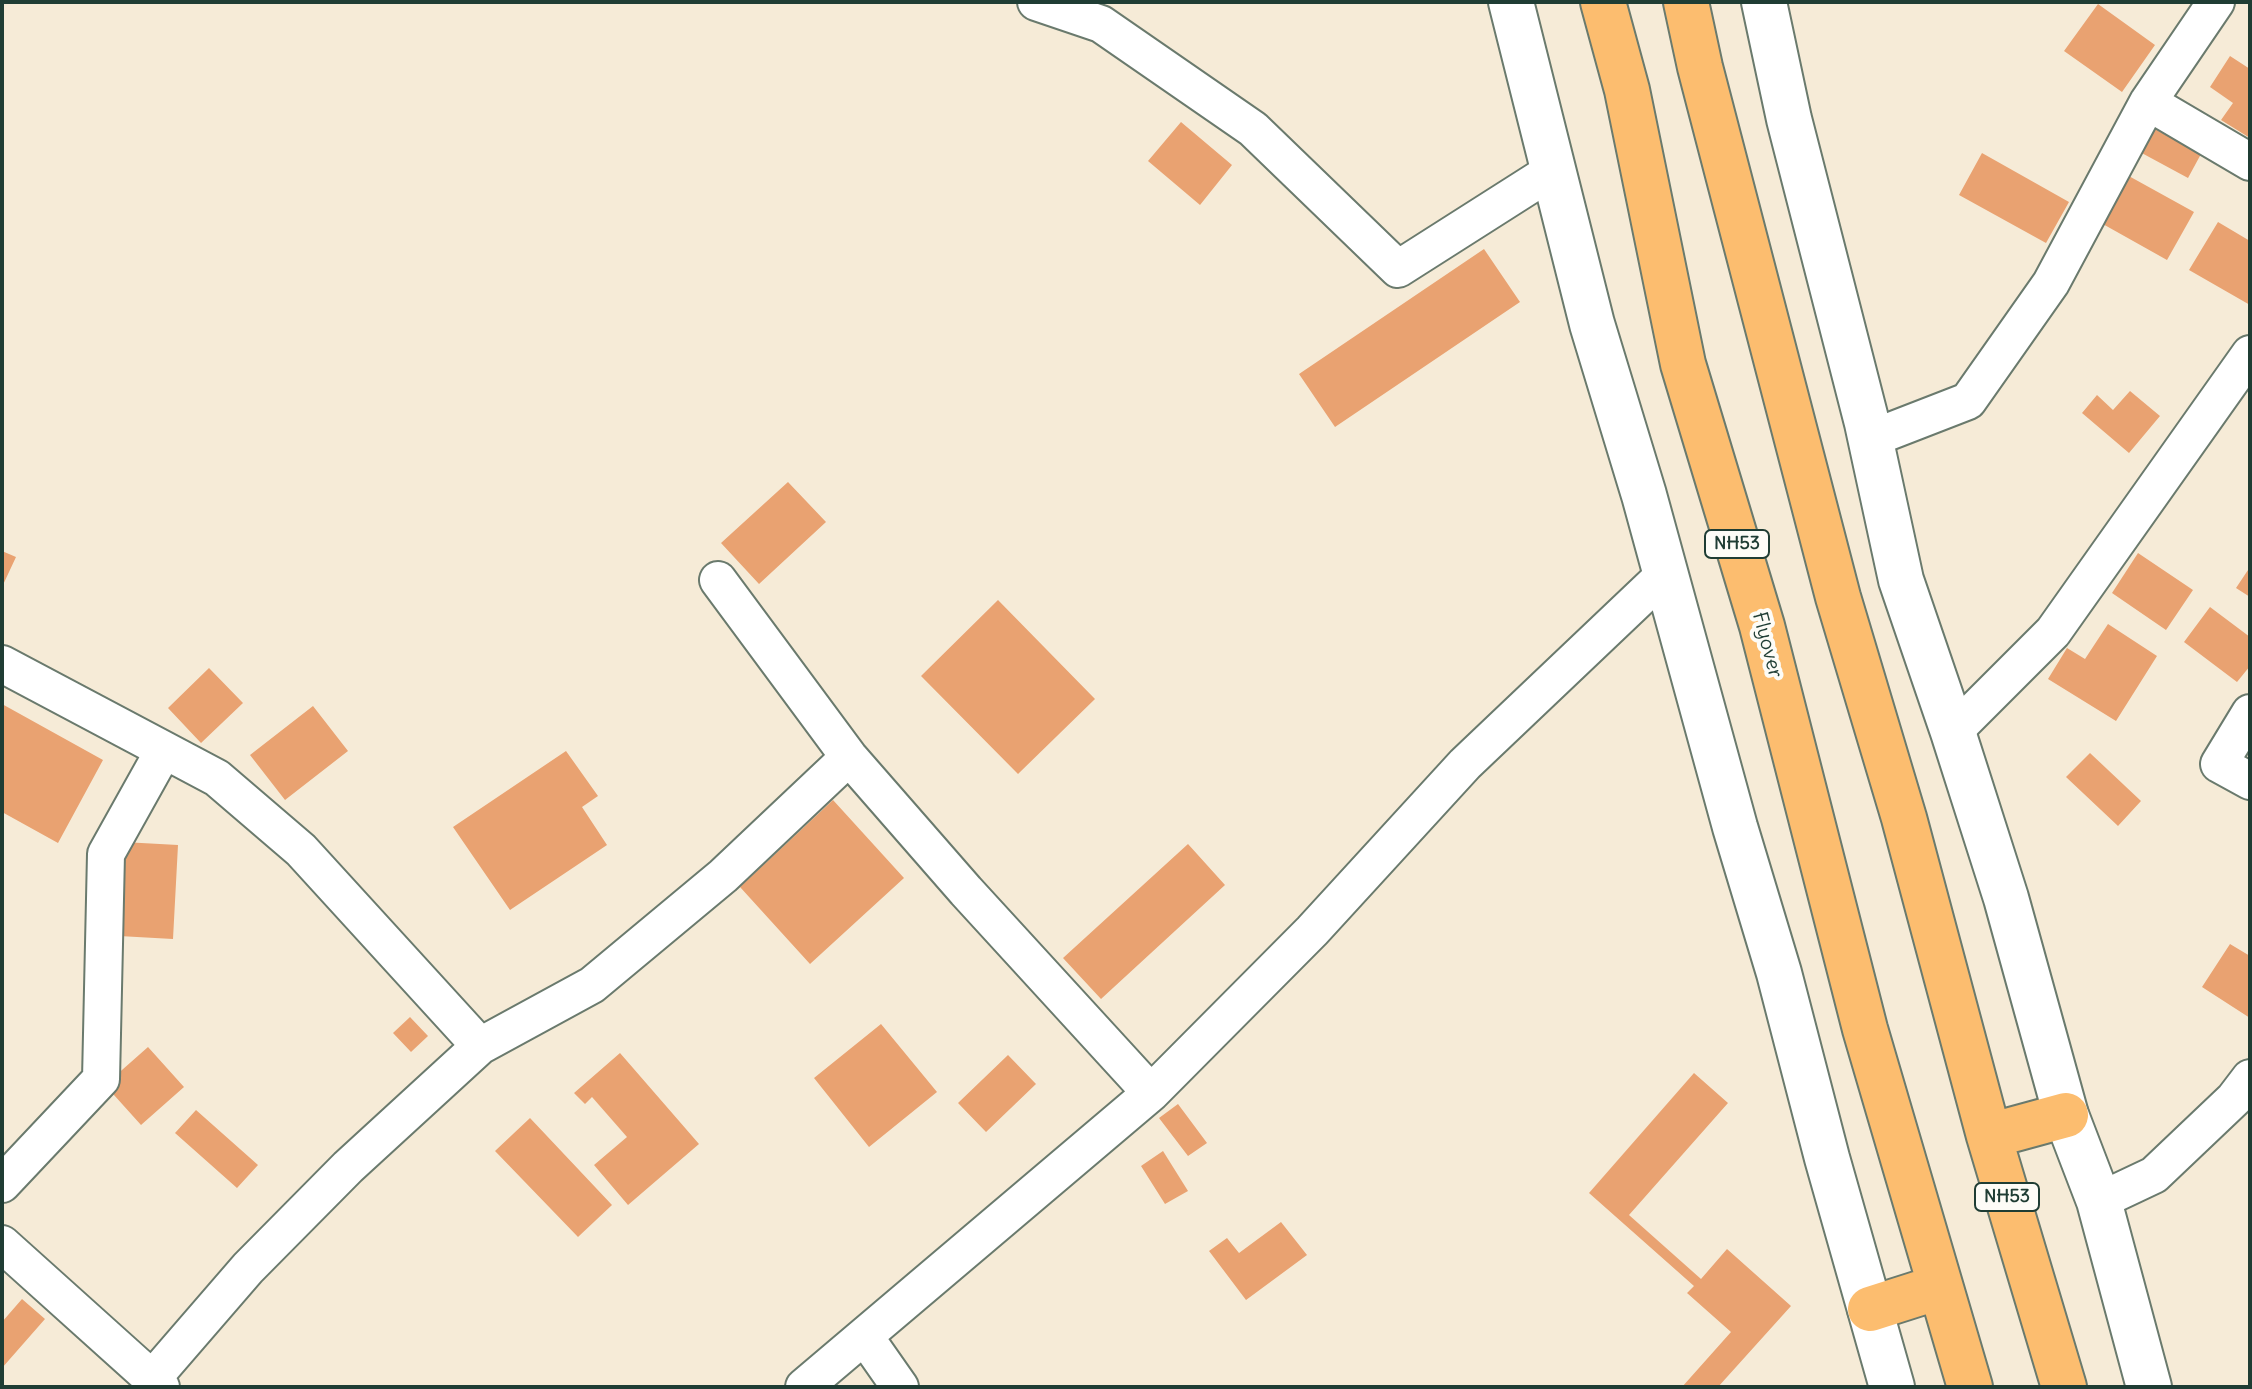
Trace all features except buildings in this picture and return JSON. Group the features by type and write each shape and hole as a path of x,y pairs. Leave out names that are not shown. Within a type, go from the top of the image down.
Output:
{"highway":[{"name":"Flyover","path":"1603,2 1627,90 1683,364 1762,626 1881,1084 1939,1287"},
{"name":"NH53","path":"1686,2 1700,67 1838,597 1904,818 1989,1136 2064,1387"},
{"path":"1989,1136 2066,1115"},
{"name":"NH53","path":"1939,1287 1970,1387"},
{"path":"1870,1309 1939,1287"}],"street":[{"path":"1036,2 1101,24 1253,129 1398,269 1552,171"},
{"path":"1511,2 1592,324 1644,495 1735,827 1779,973 1827,1158 1892,1387"},
{"path":"1764,2 1789,119 1870,439 1901,580 2006,898 2066,1115 2099,1201 2149,1387"},
{"path":"1870,439 1968,401 2051,283 2148,102 2216,2"},
{"path":"2148,102 2250,162"},
{"path":"1953,732 2053,632 2250,354"},
{"path":"804,1387 1151,1093 1312,931 1465,764 1665,574"},
{"path":"718,580 849,757 966,891 1151,1093"},
{"path":"2,664 217,778 301,850 480,1046"},
{"path":"2250,713 2219,764 2250,781"},
{"path":"2,1184 101,1079 106,854 164,750"},
{"path":"2,1244 157,1383 248,1268 348,1167 480,1046 592,985 723,876 849,757"},
{"path":"2099,1201 2154,1175 2234,1099 2250,1078"},
{"path":"865,1337 900,1387"}]}
